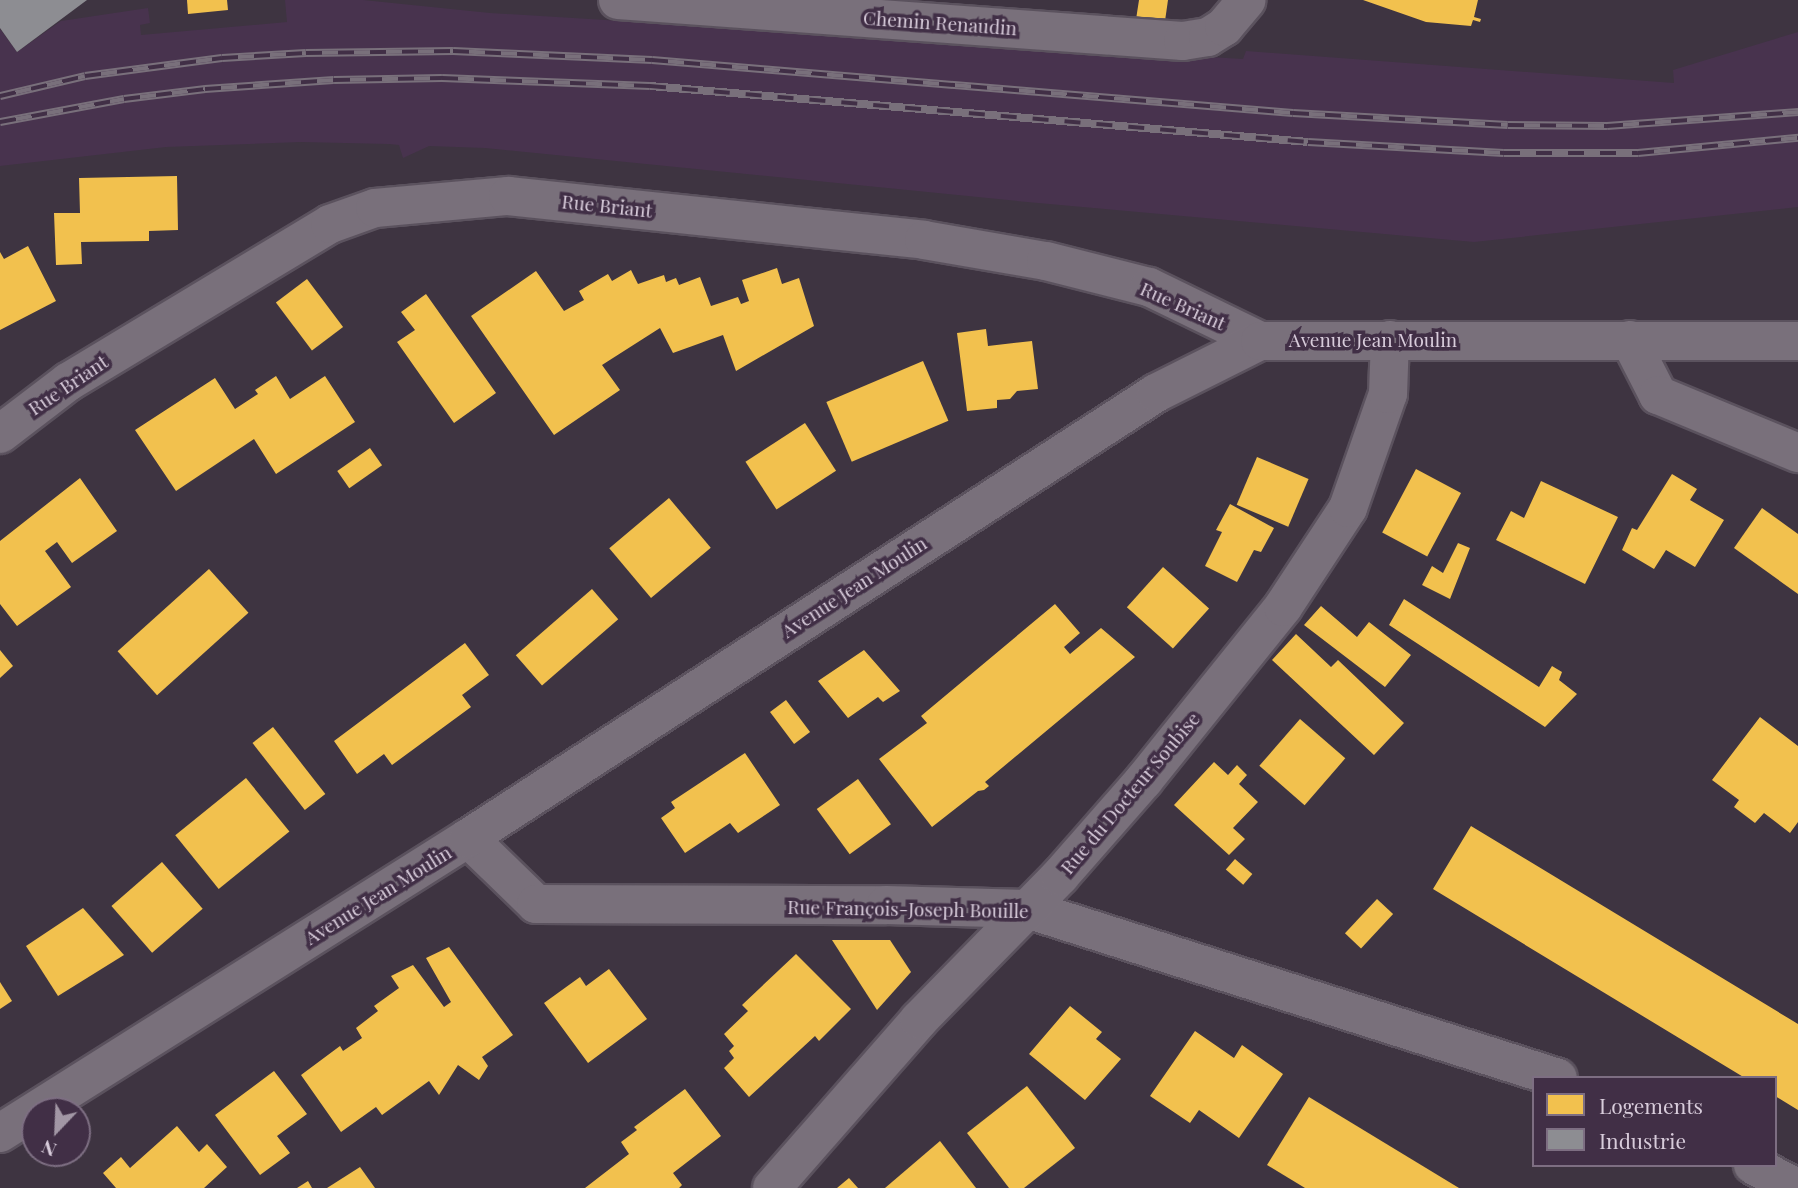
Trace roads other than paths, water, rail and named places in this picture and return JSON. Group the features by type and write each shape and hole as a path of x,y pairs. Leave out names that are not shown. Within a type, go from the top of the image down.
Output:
{"street":[{"name":"Chemin Renaudin","path":"618,0 1183,41 1208,37 1224,27 1247,0"},
{"name":"Rue Briant","path":"0,434 68,382 330,224 375,208 508,195 924,240 1045,261 1149,287 1260,341"},
{"name":"Rue du Docteur Soubise","path":"772,1188 919,1020 1027,909 1144,780 1283,607 1348,508 1388,394 1390,340"},
{"path":"1630,340 1658,395 1788,450"},
{"name":"Avenue Jean Moulin","path":"0,1133 468,838 1156,393 1260,341 1798,341"},
{"name":"Rue François-Joseph Bouille","path":"468,838 536,904 886,905 1027,909 1552,1076"},
{"path":"1757,1167 1797,1188"}],"railway":[{"path":"0,96 85,76 222,58 306,53 453,51 652,60 1293,113 1508,125 1607,126 1798,112"},
{"path":"0,122 124,99 205,89 334,80 442,78 650,86 1308,142 1504,153 1638,153 1798,138"}]}
